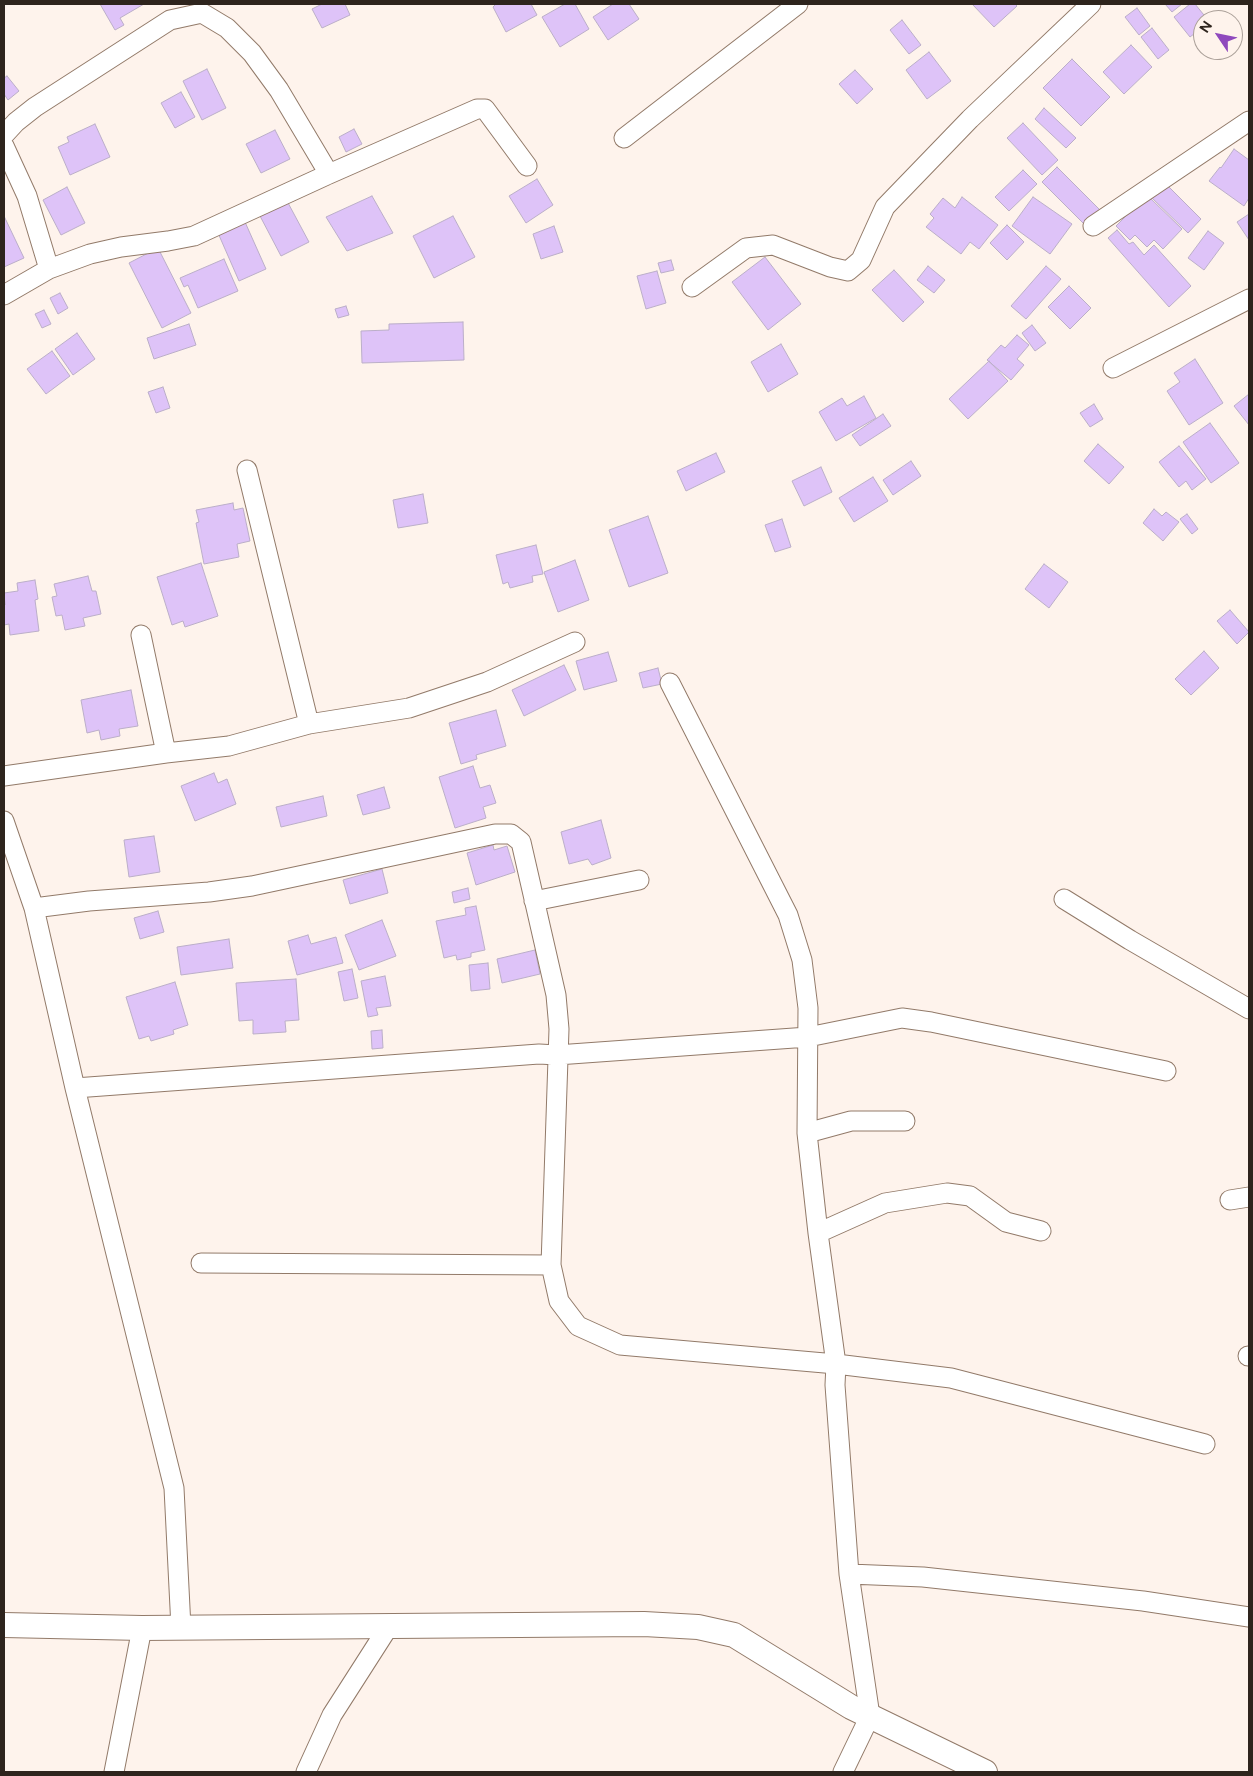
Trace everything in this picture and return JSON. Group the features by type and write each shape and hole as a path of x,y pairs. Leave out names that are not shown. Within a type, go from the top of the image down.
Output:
{"street":[{"path":"624,138 798,4"},
{"path":"692,287 746,248 773,244 830,267 848,271 860,260 885,207 970,118 1092,4"},
{"path":"4,135 35,107 170,20 202,13 226,28 252,53 279,90 329,174"},
{"path":"4,295 49,269 90,254 120,247 194,236 477,109 485,109 528,166"},
{"path":"1093,226 1249,121"},
{"path":"4,146 27,196 49,269"},
{"path":"1112,368 1249,299"},
{"path":"248,470 309,724"},
{"path":"141,635 166,753"},
{"path":"4,776 229,746 309,724 409,708 487,682 575,642"},
{"path":"670,683 788,915 802,960 808,1008 807,1133 818,1233 836,1364 835,1385 849,1574 870,1716 843,1772"},
{"path":"4,821 34,908 75,1088 174,1488 181,1628"},
{"path":"34,908 89,901 209,892 252,886 486,836 511,834 521,842 556,996 559,1029 551,1265 559,1300 578,1326 620,1345 836,1364 951,1378 1205,1444"},
{"path":"534,901 639,880"},
{"path":"1064,899 1249,1009"},
{"path":"75,1088 808,1036 902,1018 932,1022 1166,1071"},
{"path":"807,1133 851,1121 905,1121"},
{"path":"818,1233 885,1203 947,1193 970,1196 1006,1222 1041,1231"},
{"path":"1230,1200 1249,1197"},
{"path":"201,1263 551,1265"},
{"path":"849,1574 923,1577 1124,1598 1249,1617"},
{"path":"4,1625 142,1628 644,1624 698,1626 734,1635 850,1707 985,1772"},
{"path":"312,1770 332,1715 390,1626"},
{"path":"114,1772 142,1628"}],"building":[{"path":"100,4 144,4 120,18 124,25 115,30"},
{"path":"322,4 345,4 350,15 322,28 312,9"},
{"path":"496,4 531,4 537,15 506,32 493,7"},
{"path":"565,4 575,4 589,29 560,47 542,17"},
{"path":"613,4 629,4 639,19 608,40 593,17"},
{"path":"972,4 1015,4 1017,6 994,27"},
{"path":"1165,4 1182,4 1172,12"},
{"path":"1190,4 1195,4 1200,10 1193,10 1193,35 1190,37 1174,17"},
{"path":"1137,8 1150,26 1139,35 1125,17"},
{"path":"902,20 921,45 909,54 890,30"},
{"path":"1152,28 1169,50 1158,59 1141,37"},
{"path":"1131,45 1152,67 1124,94 1103,72"},
{"path":"929,52 951,81 927,99 906,70"},
{"path":"1072,59 1110,97 1081,126 1043,88"},
{"path":"207,69 226,108 202,120 183,81"},
{"path":"855,70 873,89 857,104 839,84"},
{"path":"7,76 19,91 8,100 4,94 4,78"},
{"path":"181,92 195,117 175,128 161,103"},
{"path":"1044,108 1076,138 1066,148 1035,119"},
{"path":"1023,123 1058,160 1042,175 1007,138"},
{"path":"95,124 110,157 70,175 58,147 69,142 67,137"},
{"path":"354,129 362,144 346,152 339,137"},
{"path":"275,130 290,159 261,173 246,144"},
{"path":"1234,149 1249,160 1249,198 1244,206 1209,181"},
{"path":"1057,167 1100,210 1085,225 1042,182"},
{"path":"1023,170 1037,184 1009,211 995,197"},
{"path":"537,179 553,205 526,223 509,196"},
{"path":"1164,182 1201,219 1188,233 1150,196"},
{"path":"67,187 85,223 61,235 43,200"},
{"path":"1147,195 1182,229 1163,249 1154,240 1147,247 1135,235 1130,240 1116,226"},
{"path":"372,196 393,233 347,251 326,217"},
{"path":"962,197 998,225 979,249 970,242 961,254 926,227 934,218 930,214 943,198 955,208"},
{"path":"1033,197 1072,224 1050,254 1012,226"},
{"path":"287,201 309,242 281,256 260,216"},
{"path":"1249,214 1249,240 1237,222"},
{"path":"4,216 24,258 4,267"},
{"path":"453,216 475,257 434,278 413,236"},
{"path":"245,222 266,269 239,281 218,233"},
{"path":"1007,225 1024,242 1007,260 990,243"},
{"path":"554,226 563,252 541,259 533,234"},
{"path":"1117,230 1129,244 1133,242 1144,255 1154,245 1191,286 1169,307 1108,238"},
{"path":"1208,231 1224,243 1204,270 1188,258"},
{"path":"158,248 191,313 162,328 129,263"},
{"path":"765,257 801,304 768,330 732,282"},
{"path":"224,259 238,291 198,308 188,285 184,287 180,278"},
{"path":"671,260 674,270 661,273 658,263"},
{"path":"928,266 945,280 934,293 917,280"},
{"path":"1046,266 1061,279 1026,319 1011,306"},
{"path":"894,270 924,302 903,322 872,290"},
{"path":"657,271 666,303 646,309 637,276"},
{"path":"1069,286 1091,308 1070,329 1048,307"},
{"path":"60,293 68,308 58,314 50,298"},
{"path":"346,306 349,315 338,318 335,309"},
{"path":"44,310 51,324 42,328 35,314"},
{"path":"463,322 464,360 362,363 361,331 389,330 389,324"},
{"path":"189,324 196,345 154,359 147,338"},
{"path":"1032,325 1046,343 1035,351 1022,333"},
{"path":"77,333 95,359 73,375 55,349"},
{"path":"1017,335 1029,345 1017,359 1024,365 1011,380 987,360 1001,345 1005,348"},
{"path":"781,344 798,374 768,392 751,362"},
{"path":"52,351 70,376 46,394 27,369"},
{"path":"1195,359 1223,403 1189,425 1167,391 1180,382 1174,373"},
{"path":"989,361 1008,381 968,419 949,399"},
{"path":"163,387 170,408 156,413 148,392"},
{"path":"1249,394 1249,425 1234,406"},
{"path":"864,396 876,418 836,441 819,412 842,398 847,406"},
{"path":"1094,404 1103,419 1090,427 1080,413"},
{"path":"883,414 891,426 860,446 852,435"},
{"path":"1210,423 1239,463 1211,483 1183,442"},
{"path":"1098,444 1124,467 1109,484 1084,461"},
{"path":"1179,446 1206,479 1192,490 1186,481 1179,487 1159,462"},
{"path":"716,453 725,472 686,491 677,471"},
{"path":"911,461 921,476 893,495 883,480"},
{"path":"821,467 832,492 804,506 792,481"},
{"path":"873,477 888,501 854,522 839,498"},
{"path":"423,494 428,523 398,528 393,500"},
{"path":"233,503 234,510 243,508 250,541 237,544 239,557 204,564 196,523 199,522 196,510"},
{"path":"1154,509 1162,516 1166,512 1179,522 1163,541 1143,523"},
{"path":"1187,514 1198,529 1192,534 1180,519"},
{"path":"648,516 668,573 629,587 609,530"},
{"path":"782,519 791,547 775,552 765,525"},
{"path":"536,545 543,574 532,576 533,582 510,588 508,582 503,584 496,555"},
{"path":"575,560 589,600 558,612 544,572"},
{"path":"201,563 218,616 185,627 183,621 172,625 157,577"},
{"path":"1044,564 1068,582 1049,608 1025,589"},
{"path":"88,576 92,591 96,591 101,614 83,618 85,626 65,630 62,615 56,616 52,597 57,596 54,584"},
{"path":"35,580 38,599 35,600 39,631 10,635 9,624 4,625 4,593 18,591 17,583"},
{"path":"1230,610 1249,632 1237,644 1217,621"},
{"path":"1204,651 1219,668 1191,695 1175,679"},
{"path":"608,652 617,681 584,690 576,661"},
{"path":"564,665 576,690 524,716 512,690"},
{"path":"658,668 662,684 643,688 639,673"},
{"path":"131,690 138,726 119,729 120,736 101,740 99,730 87,733 81,700"},
{"path":"496,710 506,746 476,755 477,759 461,764 449,723"},
{"path":"473,766 480,788 490,785 496,803 483,807 486,818 455,828 439,777"},
{"path":"214,773 218,783 227,779 236,804 195,821 181,786"},
{"path":"384,787 390,808 363,815 357,795"},
{"path":"323,796 327,816 281,827 276,807"},
{"path":"601,820 611,858 592,865 588,859 569,864 561,832"},
{"path":"154,836 160,872 129,877 124,840"},
{"path":"493,845 494,850 507,846 515,872 476,885 467,853"},
{"path":"382,869 388,893 350,904 343,880"},
{"path":"468,888 470,899 454,903 452,892"},
{"path":"476,906 485,950 471,953 471,957 457,960 456,955 444,958 436,921 466,915 465,908"},
{"path":"158,911 164,932 140,939 134,918"},
{"path":"382,920 396,956 359,970 345,935"},
{"path":"308,935 311,944 336,937 343,963 297,975 288,941"},
{"path":"229,939 233,968 181,975 177,947"},
{"path":"535,950 540,974 502,983 497,959"},
{"path":"488,963 490,989 471,991 469,965"},
{"path":"352,969 358,998 344,1001 338,972"},
{"path":"385,976 391,1006 376,1008 378,1015 368,1017 361,981"},
{"path":"296,979 299,1020 285,1021 286,1032 253,1034 253,1020 239,1021 236,983"},
{"path":"175,982 188,1025 173,1030 174,1034 151,1041 149,1036 139,1039 126,997"},
{"path":"382,1030 383,1048 372,1049 371,1031"}]}
